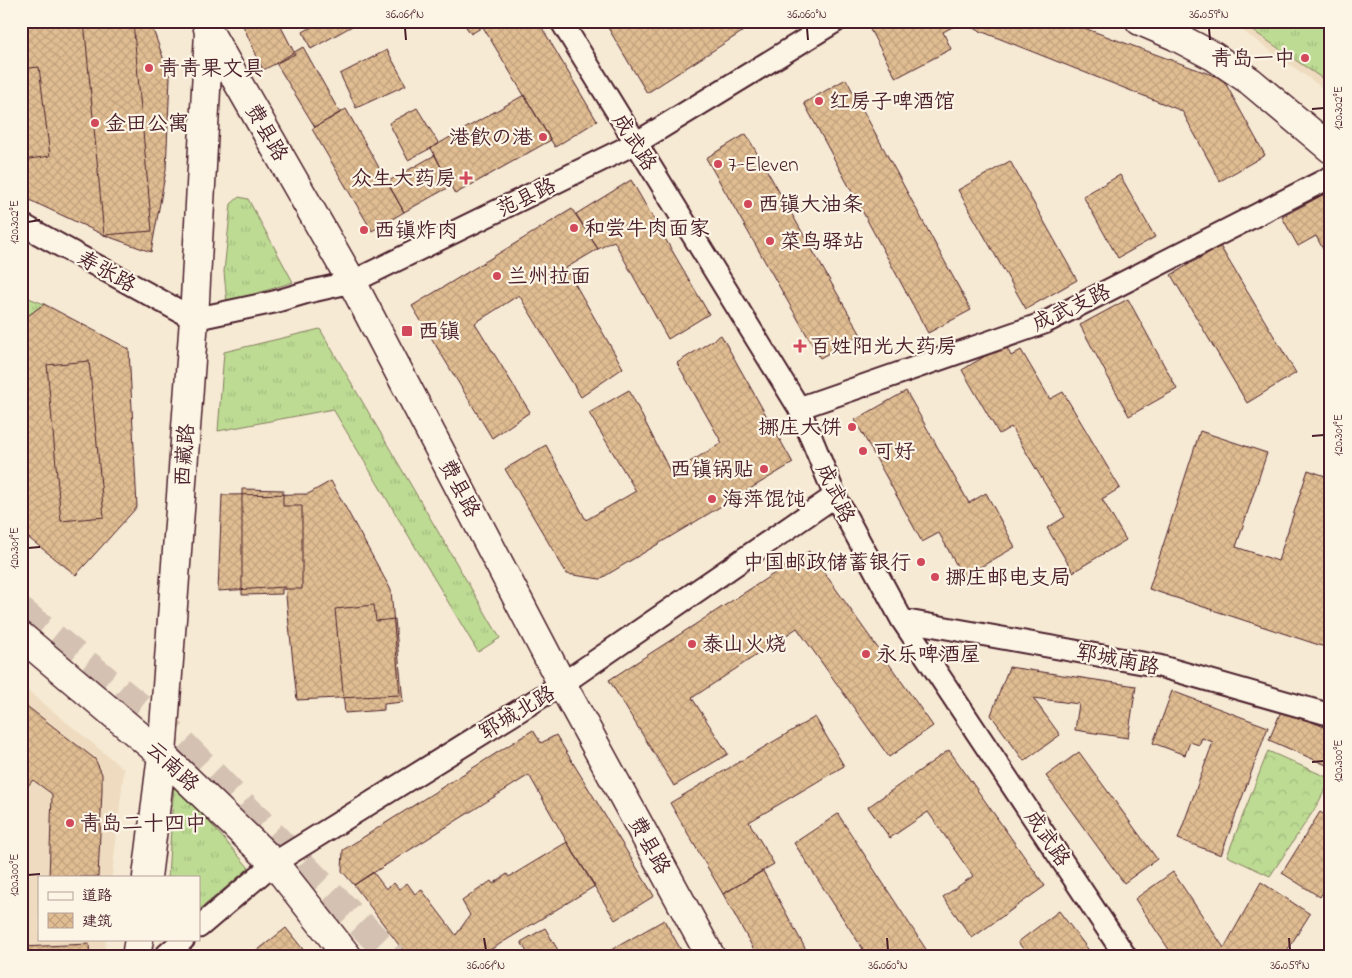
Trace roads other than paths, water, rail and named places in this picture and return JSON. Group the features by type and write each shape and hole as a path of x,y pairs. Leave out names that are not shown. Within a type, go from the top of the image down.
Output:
{"street":[{"name":"成武路","path":"561,21 798,408 835,496 902,620 1126,957"},
{"name":"范县路","path":"194,319 274,302 352,282 636,144 836,21"},
{"path":"1140,21 1176,36 1213,56 1250,81 1331,149"},
{"name":"费县路","path":"208,27 352,282 562,684 711,957"},
{"name":"西藏路","path":"147,876 162,755 194,319 208,27"},
{"name":"成武支路","path":"798,408 1044,323 1331,177"},
{"name":"寿张路","path":"21,224 194,319"},
{"name":"郓城北路","path":"200,926 274,863 562,684 835,496"},
{"name":"郓城南路","path":"902,620 1159,666 1331,715"},
{"name":"云南路","path":"21,636 162,755 274,863 348,957"},
{"path":"136,957 138,940"},
{"path":"164,957 183,940"}],"tunnel":[{"path":"21,611 171,732 393,957"}],"place":[{"name":"青岛一中","path":"1305,58"},
{"name":"青青果文具","path":"149,68"},
{"name":"红房子啤酒馆","path":"819,101"},
{"name":"金田公寓","path":"95,123"},
{"name":"港飲の港","path":"543,137"},
{"name":"7-Eleven","path":"718,164"},
{"name":"众生大药房","path":"466,178"},
{"name":"西镇大油条","path":"748,204"},
{"name":"和尝牛肉面家","path":"574,228"},
{"name":"西镇炸肉","path":"364,230"},
{"name":"菜鸟驿站","path":"770,241"},
{"name":"兰州拉面","path":"497,276"},
{"name":"西镇","path":"407,331"},
{"name":"百姓阳光大药房","path":"800,346"},
{"name":"挪庄大饼","path":"852,427"},
{"name":"可好","path":"863,451"},
{"name":"西镇锅贴","path":"764,469"},
{"name":"海萍馄饨","path":"712,499"},
{"name":"中国邮政储蓄银行","path":"921,562"},
{"name":"挪庄邮电支局","path":"935,577"},
{"name":"泰山火烧","path":"692,644"},
{"name":"永乐啤酒屋","path":"866,654"},
{"name":"青岛二十四中","path":"70,823"}]}
